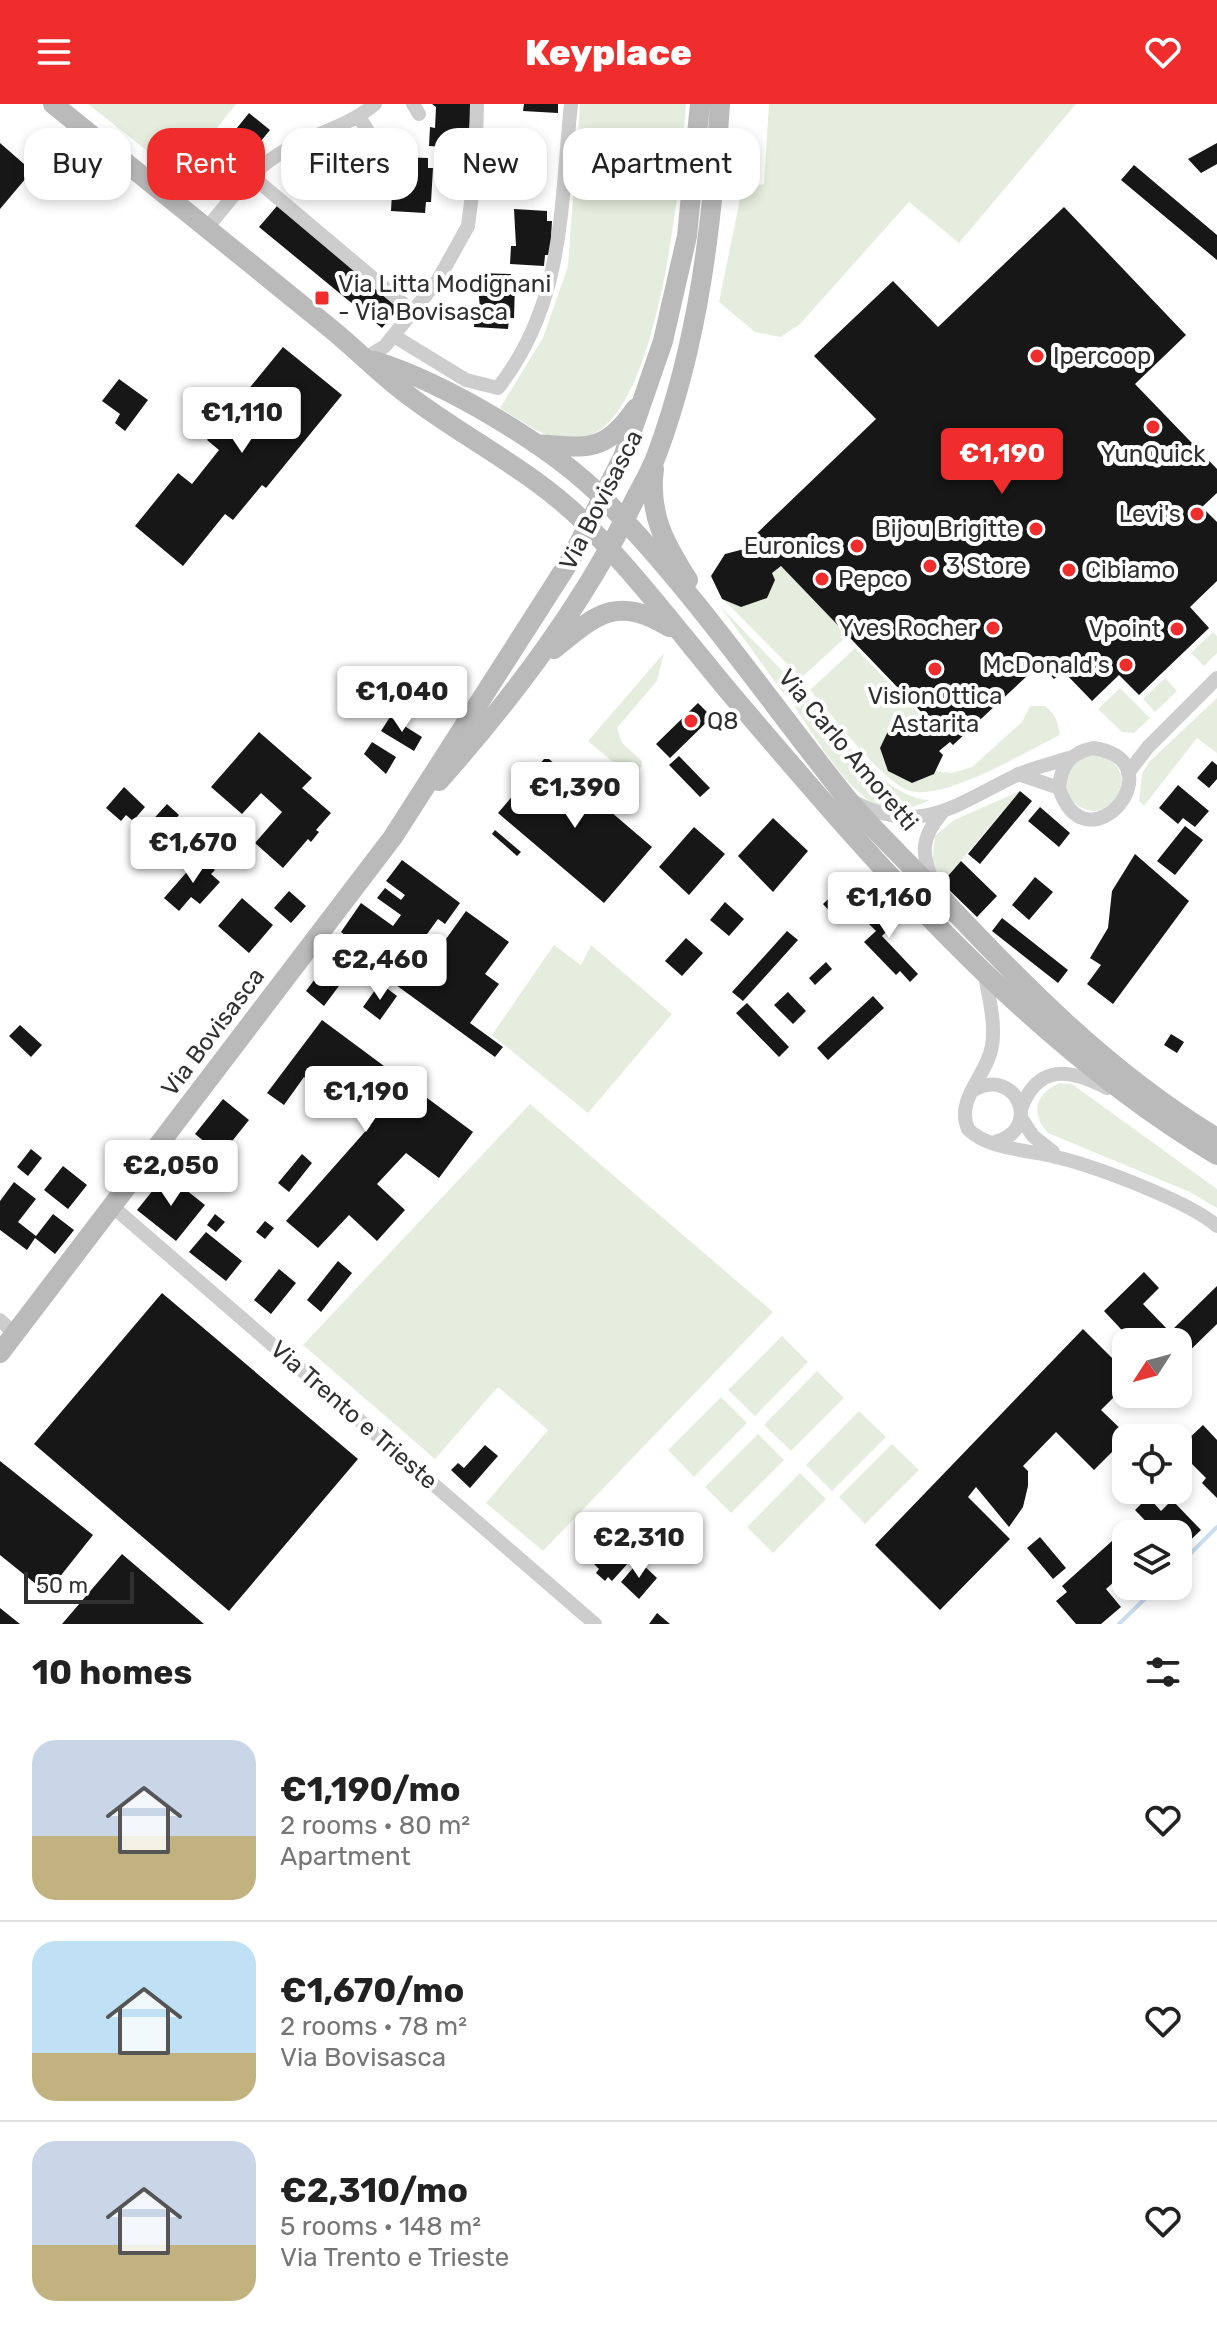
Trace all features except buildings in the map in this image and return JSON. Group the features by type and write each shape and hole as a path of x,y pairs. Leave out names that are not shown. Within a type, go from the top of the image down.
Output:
{"street":[{"name":"Via Carlo Amoretti","path":"53,104 366,358 403,392 509,462 589,527 836,817 1050,1035 1136,1103"},
{"path":"265,166 276,155 344,121 359,117 375,104"},
{"path":"366,358 394,336 438,280 468,226 475,171 477,104"},
{"path":"394,336 466,380 498,388 520,360 541,318 554,268 563,216 571,104"},
{"name":"Via Bovisasca","path":"407,817 436,764 604,499 648,390 687,236 700,104"},
{"name":"Via Bovisasca","path":"0,1353 8,1327 112,1206 407,817 535,664 609,550 656,458 685,363 702,288 720,104"},
{"path":"359,117 366,128"},
{"path":"265,187 412,311"},
{"path":"207,228 232,200"},
{"name":"Via Carlo Amoretti","path":"366,358 419,375 536,444 604,499 733,651 848,799 938,894 1092,1049 1180,1116 1217,1138"},
{"path":"536,444 586,449 596,445 623,425 648,390"},
{"path":"656,458 652,507 657,527 733,651"},
{"path":"535,664 577,629 617,608 649,615 680,633"},
{"path":"1128,773 1148,747 1217,678"},
{"path":"1118,757 1148,747"},
{"path":"848,799 881,816 899,819 942,813 1018,774 1093,748 1118,757 1128,773 1129,788 1125,802 1115,812 1101,818 1087,818 1073,813 1063,802 1059,788 1060,772 1069,758"},
{"path":"1018,774 1059,788"},
{"path":"938,894 924,862 923,845 928,829 942,813"},
{"path":"984,969 993,1030 992,1049 974,1090 967,1098 963,1118 975,1136 1064,1159 1184,1205 1217,1226"},
{"name":"Via Carlo Amoretti","path":"994,1142 1013,1134 1028,1090 1038,1080 1060,1073 1084,1076 1136,1103 1217,1155"},
{"path":"974,1090 993,1084 1011,1090 1033,1136 1064,1159"},
{"name":"Via Trento e Trieste","path":"112,1206 595,1624"}],"green space":[{"path":"88,104 236,104 217,128 147,128 147,151 131,138 131,128 118,128"},
{"path":"580,104 686,104 684,128 578,128"},
{"path":"769,104 1076,104 959,243 909,202 800,324 781,337 755,332 719,302 740,200 760,200 760,185 764,184"},
{"path":"573,200 677,200 662,289 649,342 632,387 610,421 584,438 573,440 540,432 500,408 543,338 568,266"},
{"path":"781,566 848,635 801,678 723,599 741,607 767,598 775,580 772,573"},
{"path":"720,606 795,684 784,694"},
{"path":"1213,632 1217,636 1217,653 1204,666 1191,653"},
{"path":"855,648 923,718 916,725 913,719 890,727 880,748 888,771 912,783 936,771 951,773 972,767 1022,722 1030,706 1049,709 1056,719 1060,735 960,784 920,792 905,789 869,758 810,690"},
{"path":"664,653 657,681 617,728 622,743 642,761 642,766 632,778 588,741"},
{"path":"1165,678 1177,691 1155,712 1143,699"},
{"path":"1120,688 1150,718 1134,733 1122,732 1098,709"},
{"path":"805,696 878,775 895,788 930,800 893,810 873,803 860,793 834,765 794,706"},
{"path":"1217,698 1217,753 1197,738 1144,806 1139,801 1142,774 1149,762"},
{"path":"1094,755 1113,764 1122,783 1113,802 1094,811 1075,802 1066,783 1075,764"},
{"path":"1020,791 942,883 932,863 935,836 954,820"},
{"path":"554,945 581,965 591,945 672,1014 588,1113 492,1035"},
{"path":"1059,1083 1072,1084 1217,1189 1217,1208 1190,1192 1048,1133 1039,1118 1038,1105 1045,1093"},
{"path":"530,1104 773,1312 543,1551 486,1503 548,1430 498,1387 435,1459 303,1345"},
{"path":"782,1336 808,1362 755,1416 728,1390"},
{"path":"817,1371 844,1398 791,1451 764,1425"},
{"path":"721,1397 747,1423 694,1477 668,1450"},
{"path":"859,1411 886,1437 832,1491 806,1465"},
{"path":"758,1434 784,1460 731,1513 705,1487"},
{"path":"892,1444 919,1470 865,1524 839,1497"},
{"path":"800,1473 826,1499 773,1553 747,1527"}],"waterway":[{"path":"1192,1552 1217,1527"},
{"path":"1119,1624 1144,1600"}],"place":[{"name":"Via Litta Modignani - Via Bovisasca","path":"322,298"},
{"name":"Ipercoop","path":"1037,356"},
{"name":"YunQuick","path":"1153,427"},
{"name":"Levi's","path":"1197,514"},
{"name":"Bijou Brigitte","path":"1036,529"},
{"name":"Euronics","path":"857,546"},
{"name":"3 Store","path":"930,566"},
{"name":"Cibiamo","path":"1069,570"},
{"name":"Pepco","path":"822,579"},
{"name":"Yves Rocher","path":"993,628"},
{"name":"Vpoint","path":"1177,629"},
{"name":"McDonald's","path":"1126,665"},
{"name":"VisionOttica Astarita","path":"935,669"},
{"name":"Q8","path":"691,721"}]}
